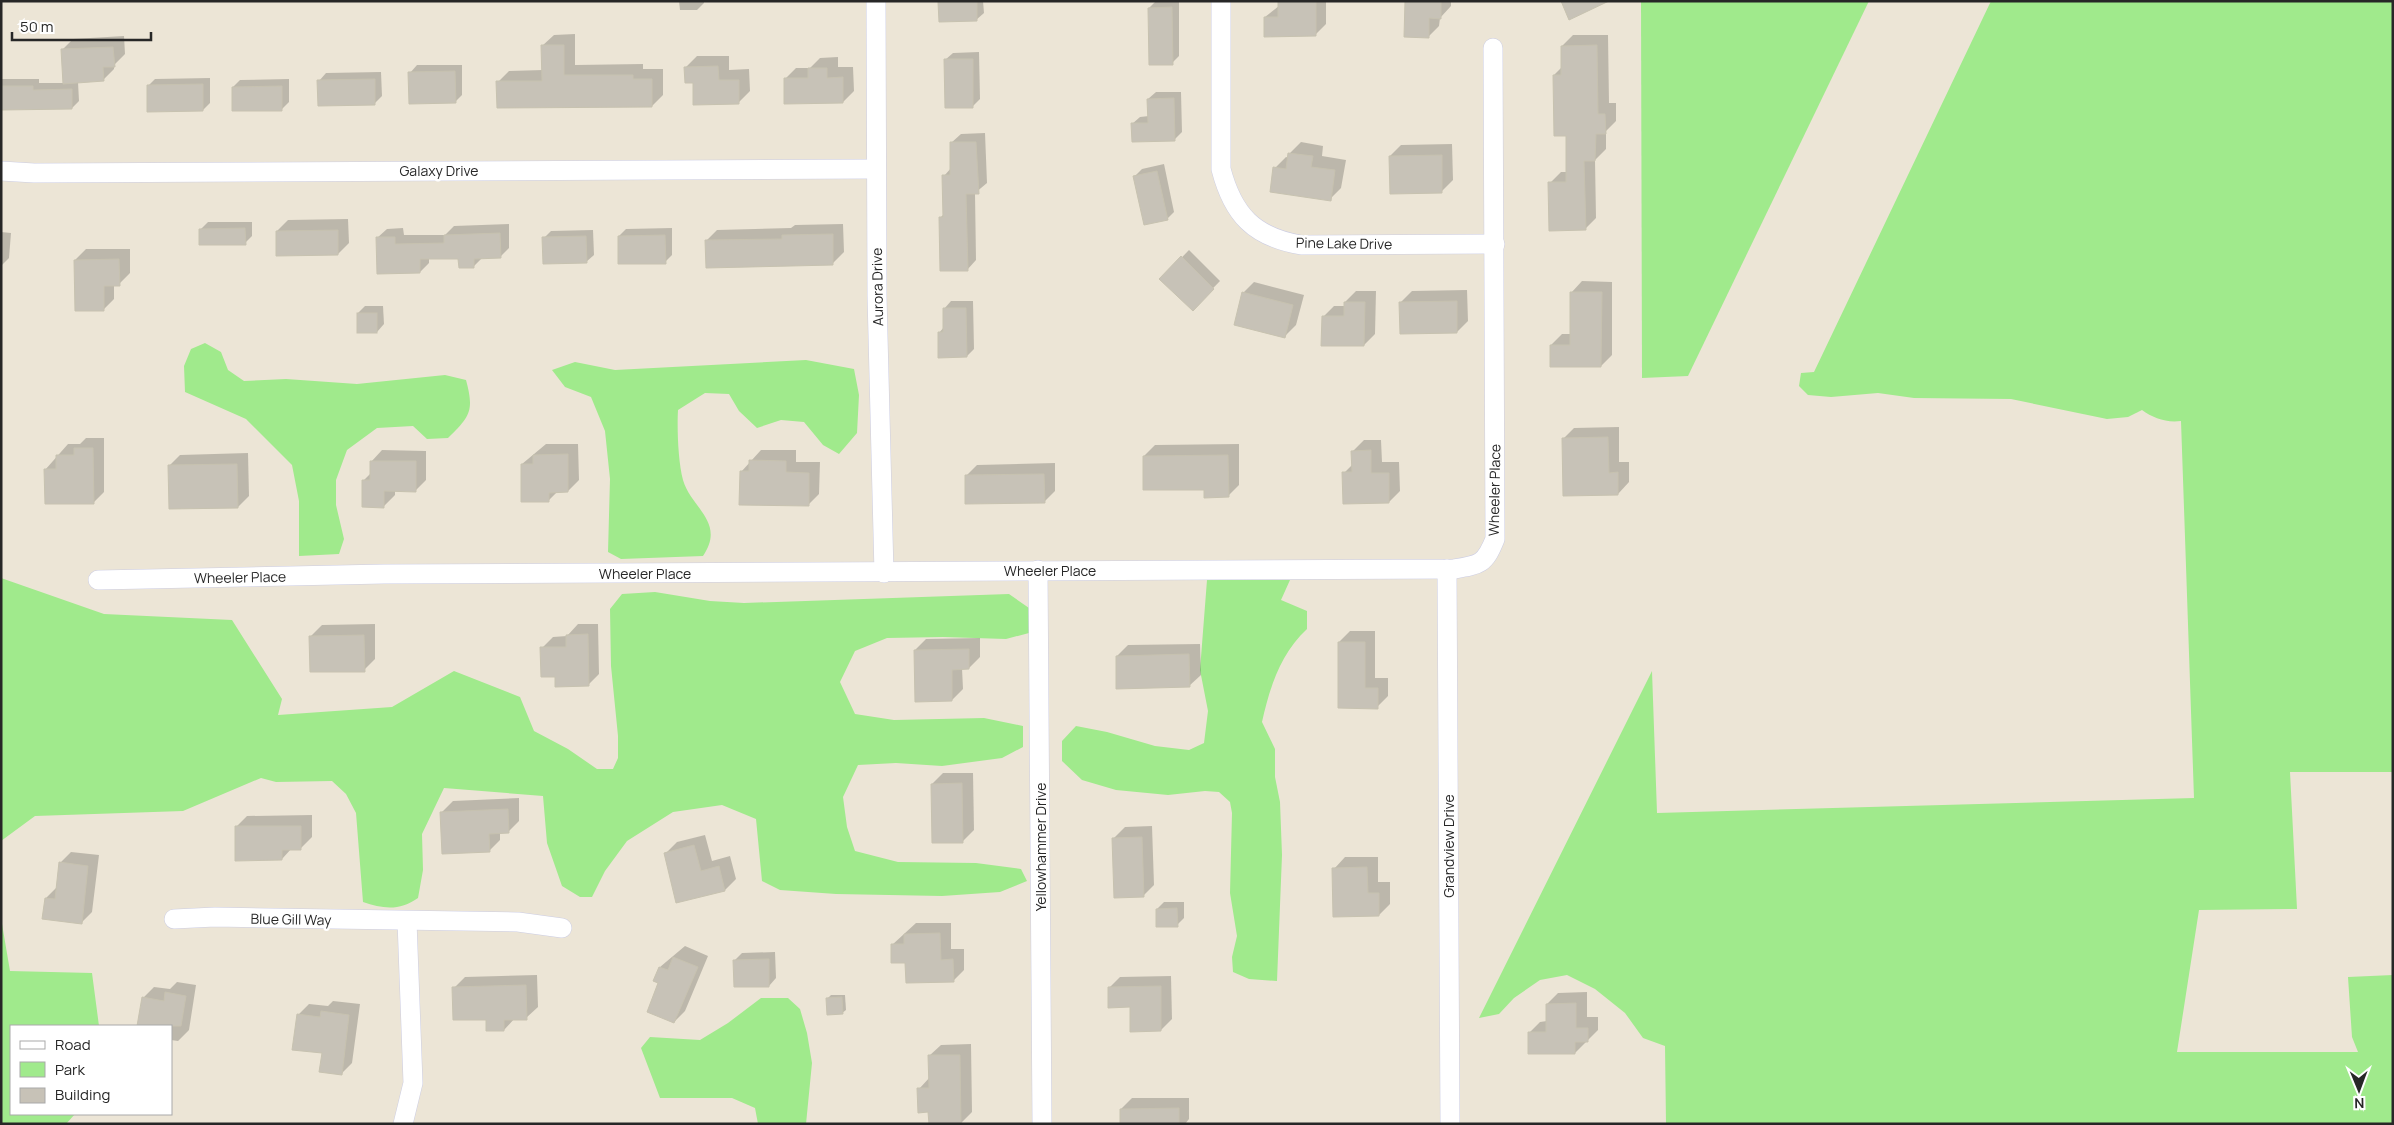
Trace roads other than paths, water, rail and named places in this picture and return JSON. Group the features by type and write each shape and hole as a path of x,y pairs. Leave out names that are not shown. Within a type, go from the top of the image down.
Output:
{"street":[{"name":"Aurora Drive","path":"876,1 877,296 884,573"},
{"name":"Pine Lake Drive","path":"1221,1 1222,169 1227,192 1238,211 1253,226 1279,241 1301,244 1495,244"},
{"name":"Wheeler Place","path":"98,580 384,574 1447,569 1477,565 1488,557 1495,539 1493,48"},
{"name":"Galaxy Drive","path":"1,171 34,173 876,169"},
{"name":"Grandview Drive","path":"1447,569 1450,1124"},
{"name":"Yellowhammer Drive","path":"1038,570 1042,1124"},
{"name":"Blue Gill Way","path":"174,919 215,917 518,922 562,928"},
{"path":"403,1124 413,1084 407,921"}]}
